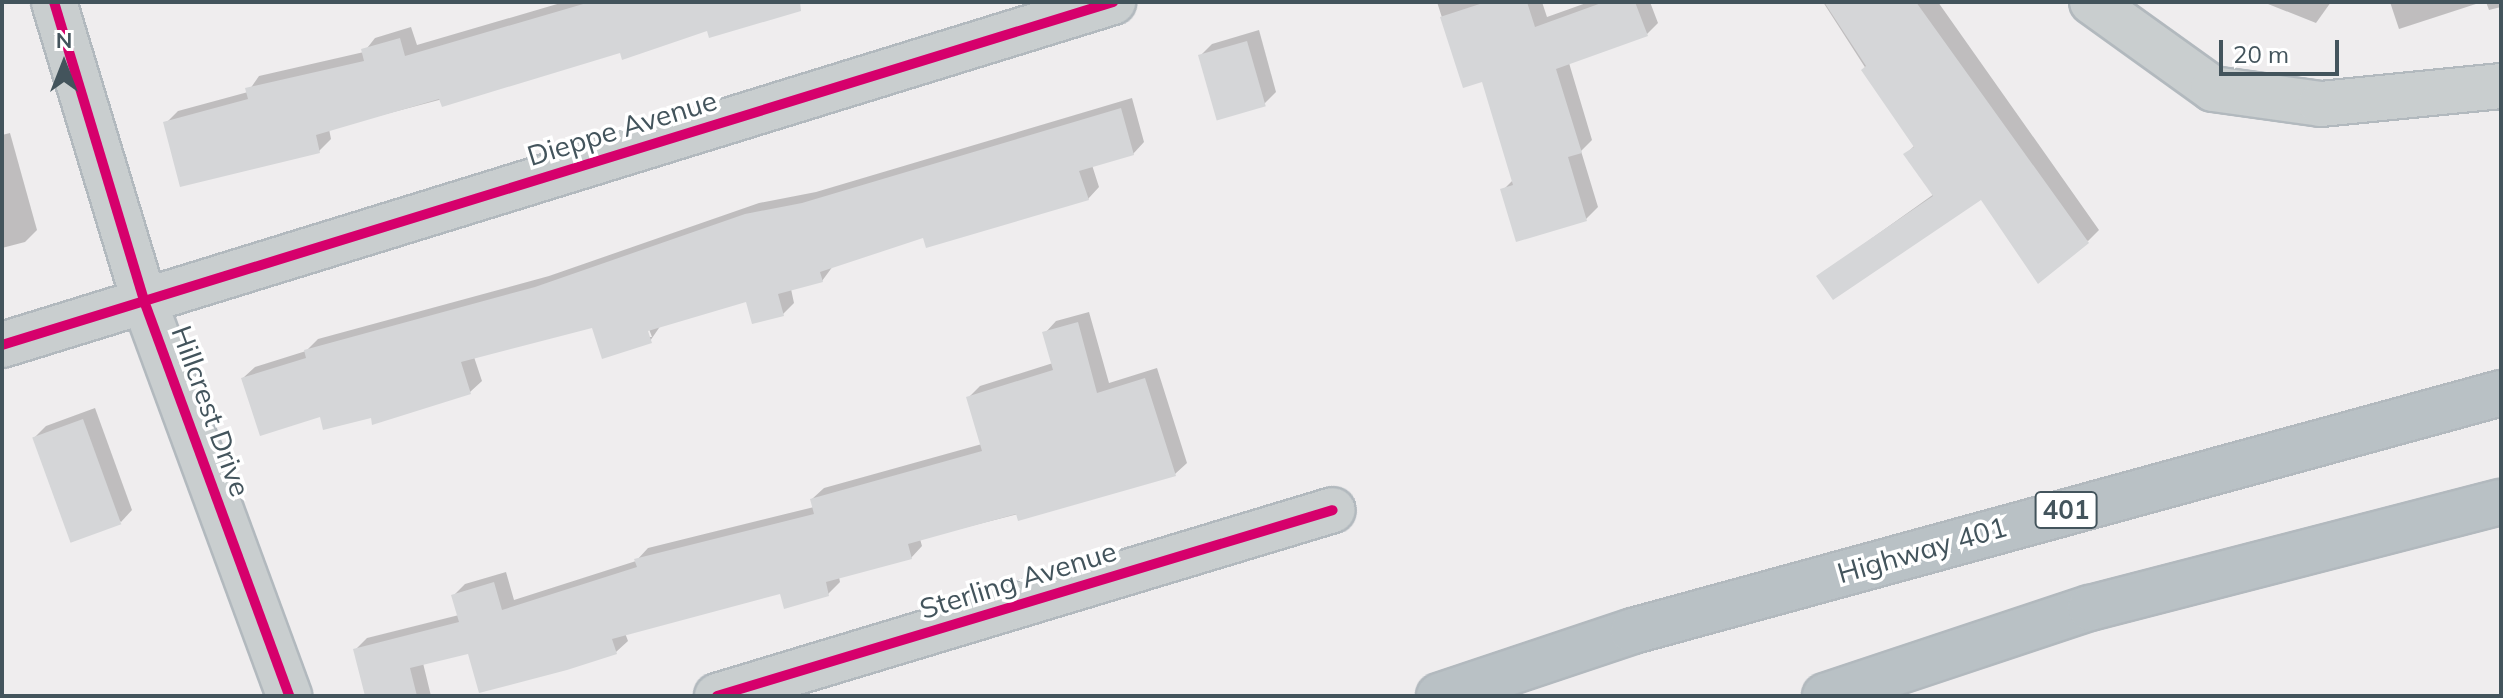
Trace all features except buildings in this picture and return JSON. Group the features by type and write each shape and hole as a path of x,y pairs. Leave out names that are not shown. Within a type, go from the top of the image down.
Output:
{"highway":[{"name":"Highway 401","path":"1439,696 1633,631 2501,393"},
{"path":"1825,696 2090,608 2501,502"},
{"path":"2090,608 2501,533"}],"street":[{"name":"Hillcrest Drive","path":"54,2 144,301 289,696"},
{"name":"Dieppe Avenue","path":"2,345 1113,2"},
{"path":"2092,2 2213,89 2321,104 2501,86"},
{"name":"Sterling Avenue","path":"717,696 1333,510"}],"cycle path":[{"path":"54,2 144,301 289,696"},
{"path":"2,345 1113,2"},
{"path":"717,696 1333,510"}]}
